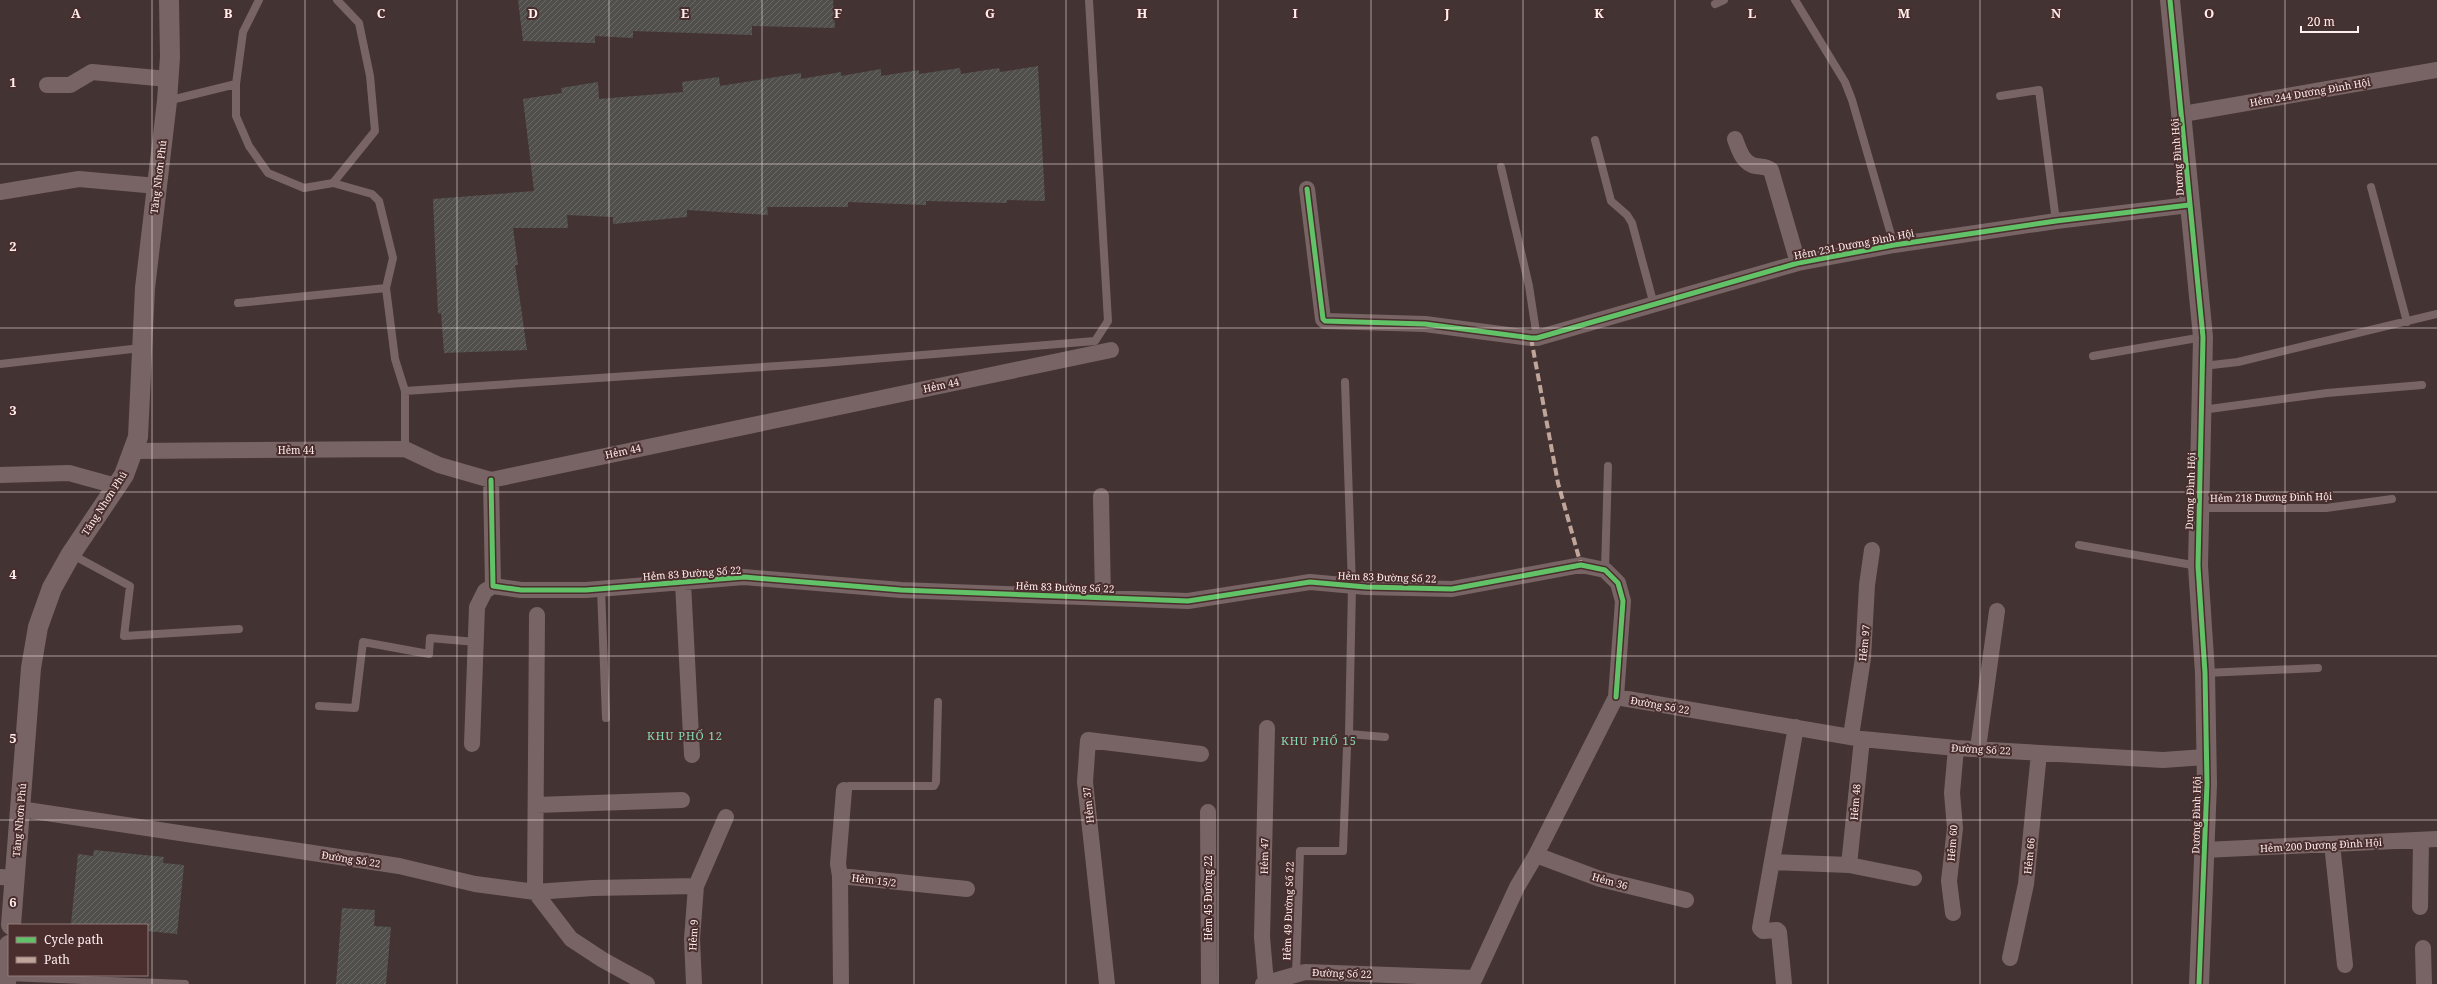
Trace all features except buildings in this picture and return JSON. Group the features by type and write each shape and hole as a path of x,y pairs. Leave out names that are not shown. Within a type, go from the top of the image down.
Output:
{"street":[{"name":"Tăng Nhơn Phú","path":"11,924 7,878 20,810 34,647 47,601 70,554 116,486 134,451 140,423 141,348 145,288 167,101 169,0"},
{"name":"Dương Đình Hội","path":"2170,0 2183,114 2189,205 2203,337 2198,508 2198,566 2206,673 2206,784 2199,984"},
{"name":"Hẻm 244 Dương Đình Hội","path":"2183,114 2437,70"},
{"path":"47,85 70,85 92,72 168,79"},
{"path":"1735,139 1744,160 1752,166 1765,166 1771,170 1798,264"},
{"path":"0,192 79,179 157,186"},
{"path":"1307,189 1322,319 1325,321 1425,324 1534,338"},
{"name":"Hẻm 231 Dương Đình Hội","path":"1534,338 1798,264 1894,245 2056,221 2189,205"},
{"name":"Hẻm 44","path":"134,451 405,449 439,465 491,480 1111,350"},
{"path":"0,475 69,473 116,486"},
{"path":"472,744 479,601 485,591 493,586 491,480"},
{"path":"1101,496 1103,598"},
{"name":"Hẻm 97","path":"1856,738 1863,658 1867,586 1872,550"},
{"name":"Hẻm 83 Đường Số 22","path":"493,586 521,590 601,589 744,578 901,590 1188,600 1310,582 1352,586 1452,589 1581,565 1604,570"},
{"path":"1604,570 1618,583 1623,601 1616,697"},
{"path":"683,583 692,755"},
{"path":"1978,748 1997,611"},
{"path":"537,615 536,892 571,939 603,960 647,984"},
{"name":"Đường Số 22","path":"1265,984 1302,977 1479,981 1517,887 1536,855 1616,697 1856,738 1956,748 1978,748 2163,760 2205,757"},
{"path":"1784,984 1779,932 1776,930 1763,931 1760,928 1796,727"},
{"name":"Hẻm 47","path":"1265,984 1262,937 1267,728"},
{"name":"Hẻm 48","path":"1849,865 1856,738"},
{"name":"Hẻm 37","path":"1107,984 1085,782 1088,740 1201,754"},
{"name":"Hẻm 60","path":"1954,913 1949,881 1955,828 1952,793 1956,748"},
{"name":"Hẻm 66","path":"2010,958 2026,884 2039,753"},
{"path":"840,876 838,864 844,790"},
{"path":"536,805 682,800"},
{"name":"Đường Số 22","path":"20,810 400,866 475,884 536,892 593,888 696,886"},
{"name":"Hẻm 45 Đường 22","path":"1208,812 1209,984"},
{"name":"Hẻm 9","path":"694,984 692,939 696,886 726,817"},
{"path":"2420,907 2429,840"},
{"name":"Hẻm 200 Dương Đình Hội","path":"2204,850 2429,840"},
{"path":"2332,844 2344,965"},
{"name":"Hẻm 36","path":"1536,855 1600,879 1686,900"},
{"path":"1773,862 1849,865 1914,878"},
{"name":"Hẻm 15/2","path":"841,984 840,876 967,889"},
{"path":"2423,948 2424,984"},
{"path":"6,980 8,957"}],"lane":[{"path":"259,0 243,32 236,84 236,116 249,146 268,173 304,188 333,183 372,194 379,201 393,258 386,288 395,359 406,391 405,449"},
{"path":"333,183 375,131 370,76 359,23 337,0"},
{"path":"406,391 823,363 1094,341 1108,321 1089,0"},
{"path":"1715,4 1724,0"},
{"path":"1795,0 1845,82 1852,100 1894,245"},
{"path":"167,101 236,84"},
{"path":"2000,96 2039,90 2056,221"},
{"path":"1595,140 1611,201 1627,215 1632,223 1654,305"},
{"path":"1501,167 1529,286 1534,338"},
{"path":"2372,187 2407,322"},
{"path":"238,303 386,288"},
{"path":"2203,366 2238,362 2437,314"},
{"path":"2093,356 2203,337"},
{"path":"0,364 141,348"},
{"path":"1345,382 1352,586 1349,734 1385,738"},
{"path":"2202,410 2327,393 2422,385"},
{"path":"1604,570 1608,466"},
{"name":"Hẻm 218 Dương Đình Hội","path":"2198,508 2326,508 2392,500"},
{"path":"2079,544 2198,566"},
{"path":"70,554 130,586 124,636 239,629"},
{"path":"601,589 606,718"},
{"path":"319,706 355,708 363,642 429,654 430,638 476,642"},
{"path":"2206,673 2318,668"},
{"path":"844,790 849,786 934,786 936,782 938,702"},
{"name":"Hẻm 49 Đường Số 22","path":"1302,977 1300,851 1343,851 1347,748"},
{"path":"6,980 186,984"}],"marked path":[{"path":"1531,338 1558,483 1581,565"}],"cycle path":[{"path":"2170,0 2203,337 2198,566 2205,673 2207,784 2199,984"},
{"path":"1307,189 1323,319 1325,321 1425,324 1531,338 1537,338 1798,263 1894,245 2056,221 2189,205"},
{"path":"491,480 493,586 521,590 586,590 744,577 901,590 1188,601 1310,582 1366,587 1452,589 1581,565 1605,570 1618,583 1623,601 1616,697"}],"district":[{"name":"KHU PHỐ 12","path":"685,736"},
{"name":"KHU PHỐ 15","path":"1319,741"}]}
